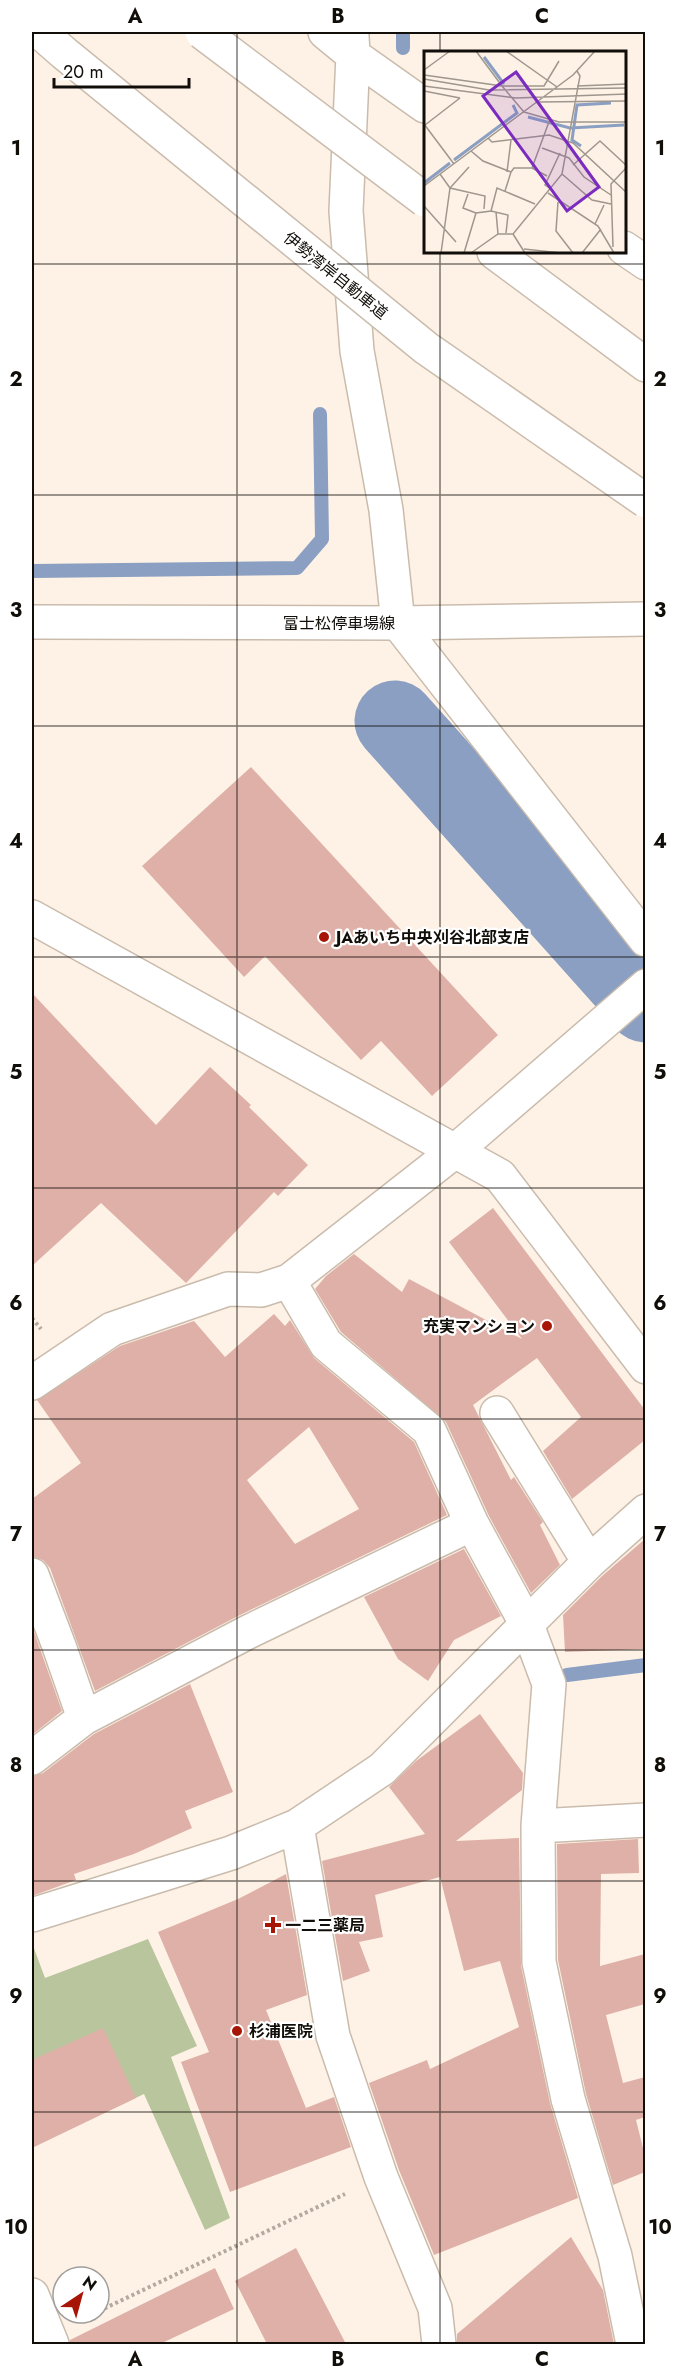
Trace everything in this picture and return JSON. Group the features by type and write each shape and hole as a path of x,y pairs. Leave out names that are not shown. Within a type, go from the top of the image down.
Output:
{"main road":[{"name":"伊勢湾岸自動車道","path":"40,32 426,348 645,501"},
{"path":"202,32 424,199"},
{"path":"325,32 352,43 424,105"},
{"path":"352,43 347,222 357,351 386,510 398,623 645,940"},
{"path":"626,249 645,263"},
{"path":"497,254 645,365"},
{"name":"富士松停車場線","path":"32,622 398,623 645,619"},
{"path":"32,917 500,1176 645,1367"},
{"path":"32,1383 112,1329 228,1289 261,1290 289,1281 454,1151 645,986"},
{"path":"289,1281 326,1344 429,1430 472,1524 527,1625 549,1684 538,1826 539,1962 568,2099 615,2256 633,2344"},
{"path":"497,1413 589,1562"},
{"path":"32,1915 231,1853 297,1826 382,1769 589,1562 645,1511"},
{"path":"32,1758 84,1718 248,1632 472,1524"},
{"path":"32,1575 84,1718"},
{"path":"538,1826 645,1820"},
{"path":"297,1826 333,2036 381,2177 435,2308 439,2344"},
{"path":"32,2295 52,2344"}],"path":[{"path":"111,2305 381,2177"}],"green space":[{"path":"148,1939 197,2046 171,2057 230,2218 205,2230 144,2094 32,2147 32,1943 45,1978"}],"building":[{"path":"251,767 498,1035 432,1096 381,1041 361,1060 265,956 244,977 142,866"},
{"path":"32,993 156,1125 210,1067 251,1105 249,1107 308,1165 278,1196 274,1192 186,1283 101,1203 32,1266"},
{"path":"493,1208 645,1410 645,1440 572,1499 543,1451 581,1417 537,1358 473,1405 511,1480 514,1477 543,1522 540,1525 560,1565 531,1593 489,1516 446,1422 341,1332 315,1289 326,1276 354,1254 402,1292 409,1279 522,1339 449,1242"},
{"path":"274,1314 285,1326 290,1320 314,1358 414,1442 447,1515 240,1615 95,1691 50,1568 43,1560 32,1557 32,1499 81,1463 37,1400 120,1346 194,1321 225,1357","holes":["309,1427 359,1509 295,1544 247,1480"]},
{"path":"645,1539 645,1649 565,1652 563,1615 602,1576"},
{"path":"464,1549 501,1616 454,1640 428,1681 398,1659 364,1597"},
{"path":"32,1626 62,1711 32,1735"},
{"path":"190,1684 233,1792 185,1811 192,1828 134,1854 74,1874 76,1880 32,1896 32,1776 43,1773 94,1734"},
{"path":"480,1714 523,1773 522,1790 456,1841 519,1838 521,1966 550,2103 578,2198 434,2255 399,2170 369,2083 427,2060 430,2069 519,2027 500,1961 464,1971 440,1877 375,1895 383,1937 359,1942 370,1971 343,1981 322,1861 425,1834 389,1787 416,1761"},
{"path":"638,1839 639,1873 601,1874 600,1966 645,1954 645,2004 606,2015 623,2083 645,2077 645,2117 636,2120 645,2156 645,2172 613,2185 586,2094 558,1960 557,1844"},
{"name":"杉浦医院","path":"286,1874 307,1995 266,2010 306,2108 334,2097 351,2147 230,2192 181,2062 209,2052 158,1932 238,1899"},
{"path":"103,2028 136,2098 32,2148 32,2060"},
{"path":"571,2237 603,2290 614,2344 457,2344 457,2334"},
{"path":"296,2248 346,2344 267,2344 235,2281"},
{"path":"215,2268 234,2309 160,2344 70,2344 70,2340 100,2325 111,2325 111,2320"}],"waterway":[{"path":"403,32 403,48"},
{"path":"32,571 297,568 322,539 320,414"},
{"path":"395,721 646,1002"},
{"path":"567,1675 646,1665"}],"place":[{"name":"JAあいち中央刈谷北部支店","path":"324,937"},
{"name":"充実マンション","path":"547,1326"},
{"name":"一二三薬局","path":"273,1925"},
{"name":"杉浦医院","path":"237,2031"}]}
